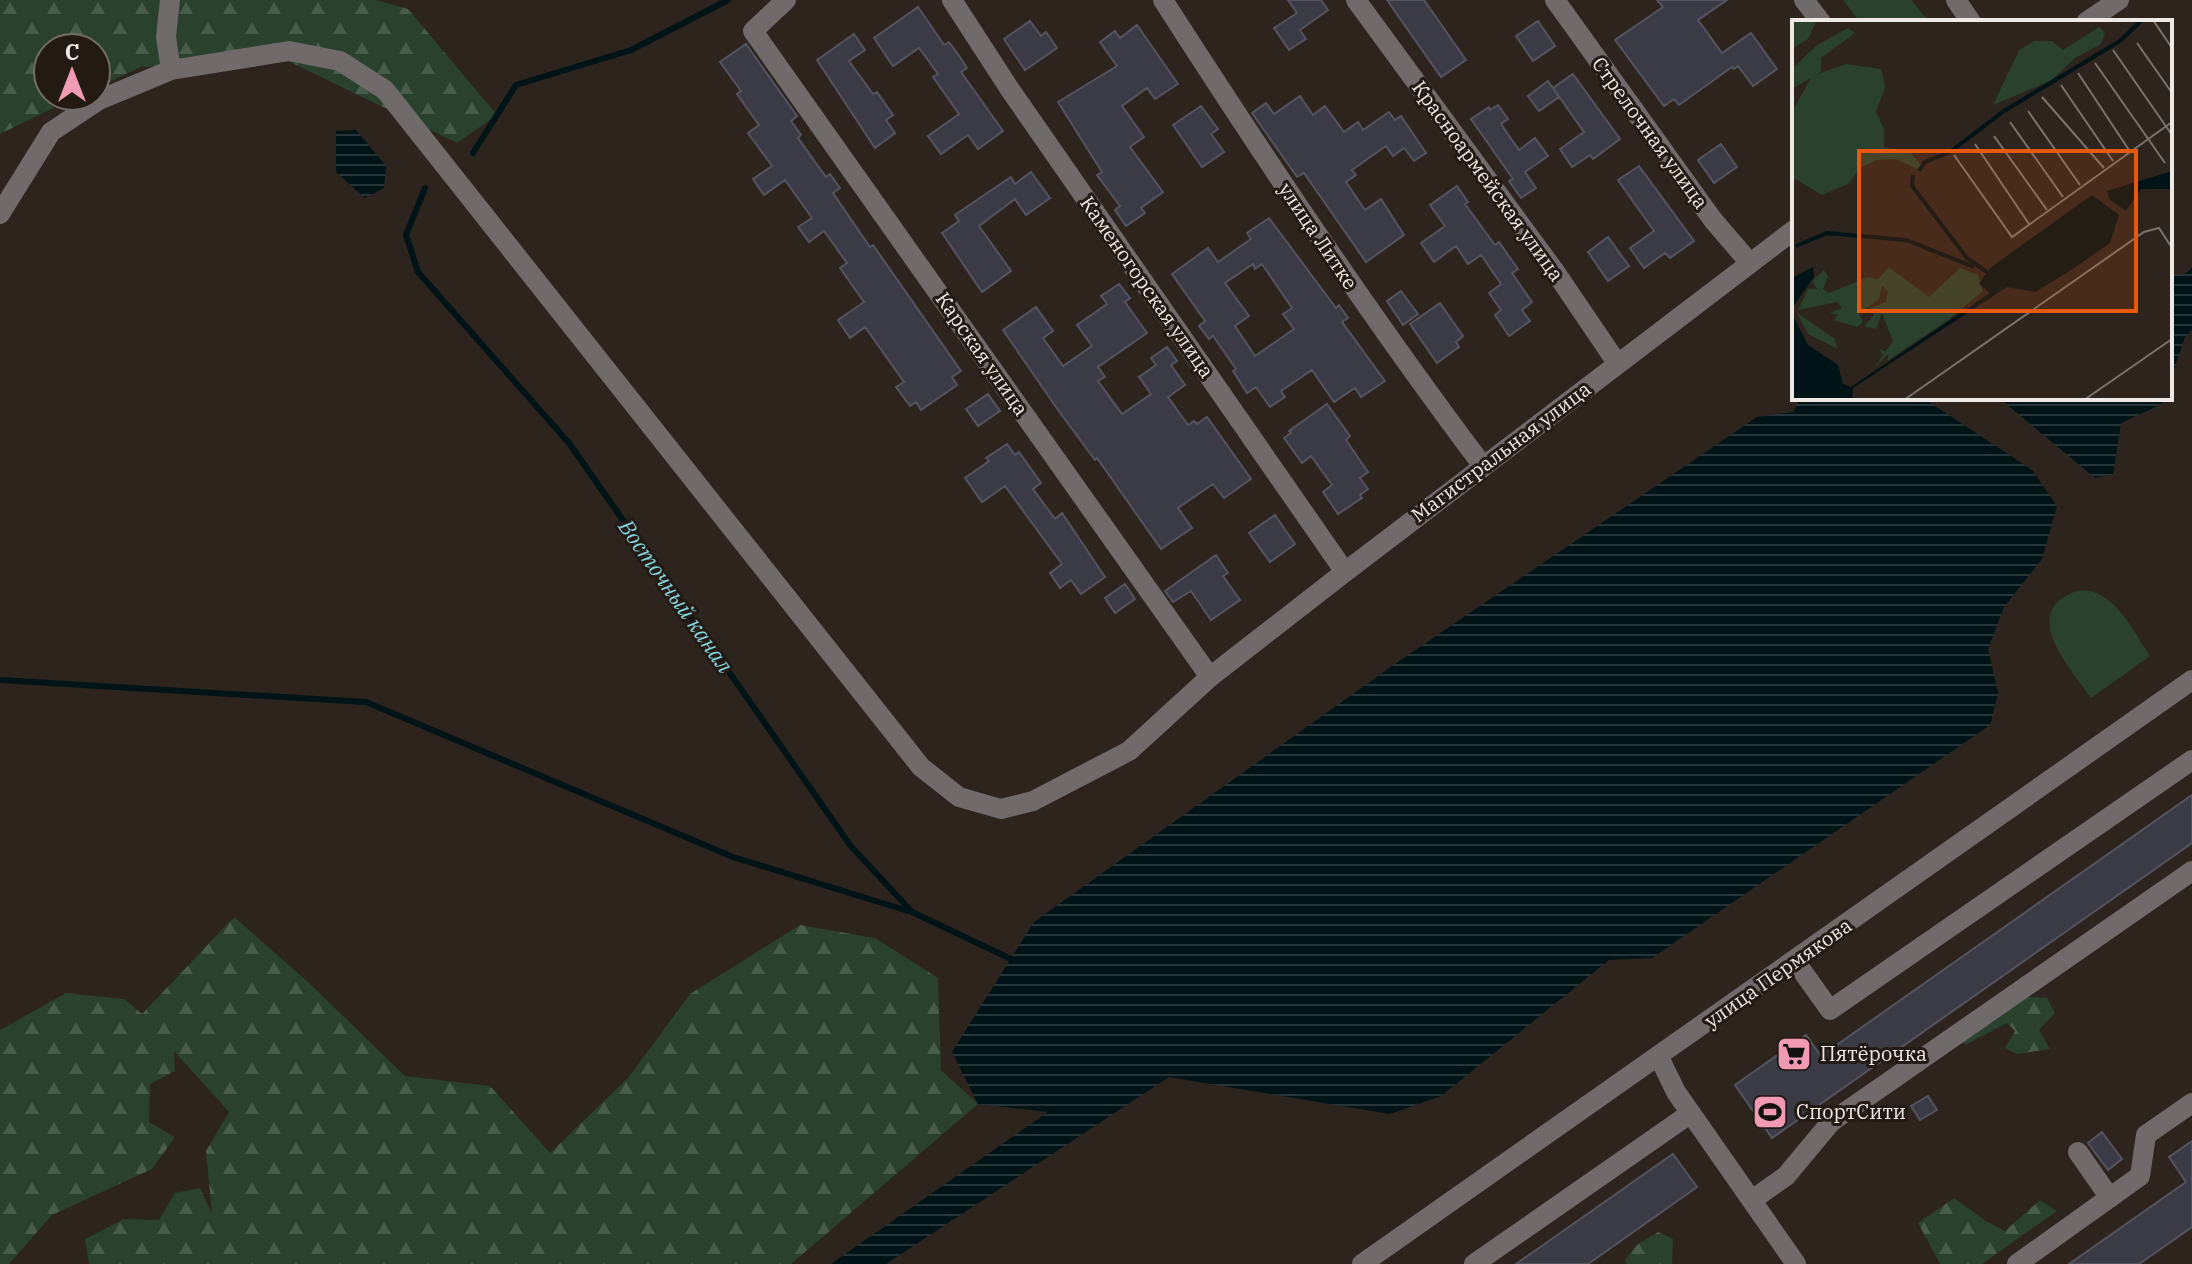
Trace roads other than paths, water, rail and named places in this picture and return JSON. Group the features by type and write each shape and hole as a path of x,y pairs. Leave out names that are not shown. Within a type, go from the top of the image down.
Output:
{"street":[{"path":"170,0 166,37 171,70"},
{"name":"Карская улица","path":"786,0 753,31 1210,677"},
{"name":"Каменогорская улица","path":"952,0 1011,91 1345,572"},
{"name":"улица Литке","path":"1163,0 1262,154 1385,334 1483,466"},
{"name":"Красноармейская улица","path":"1356,0 1556,273 1617,363"},
{"name":"Стрелочная улица","path":"1555,0 1713,220 1749,262"},
{"path":"1804,0 1819,20"},
{"path":"1956,0 1970,20"},
{"path":"2089,20 2119,0"},
{"name":"Магистральная улица","path":"0,214 51,132 99,100 171,70 289,51 340,61 385,90 921,767 959,797 1001,809 1033,801 1129,751 1210,677 1792,231"},
{"name":"улица Пермякова","path":"1362,1264 2191,684"},
{"path":"1795,961 1830,1010 2192,760"},
{"path":"1752,1200 1786,1176 1831,1122 2192,871"},
{"path":"1659,1057 1676,1092 1796,1264"},
{"path":"2017,1264 2140,1176 2146,1135 2192,1103"},
{"path":"1474,1264 1691,1113"},
{"path":"2078,1152 2110,1198"}],"waterway":[{"name":"Восточный канал","path":"473,153 516,85 631,50 728,0"},
{"name":"Восточный канал","path":"425,188 406,235 418,272 569,443 850,845 912,912 1011,959"},
{"path":"0,680 366,702 733,857 908,911"}],"place":[{"name":"Пятёрочка","path":"1794,1054"},
{"name":"СпортСити","path":"1770,1112"}]}
